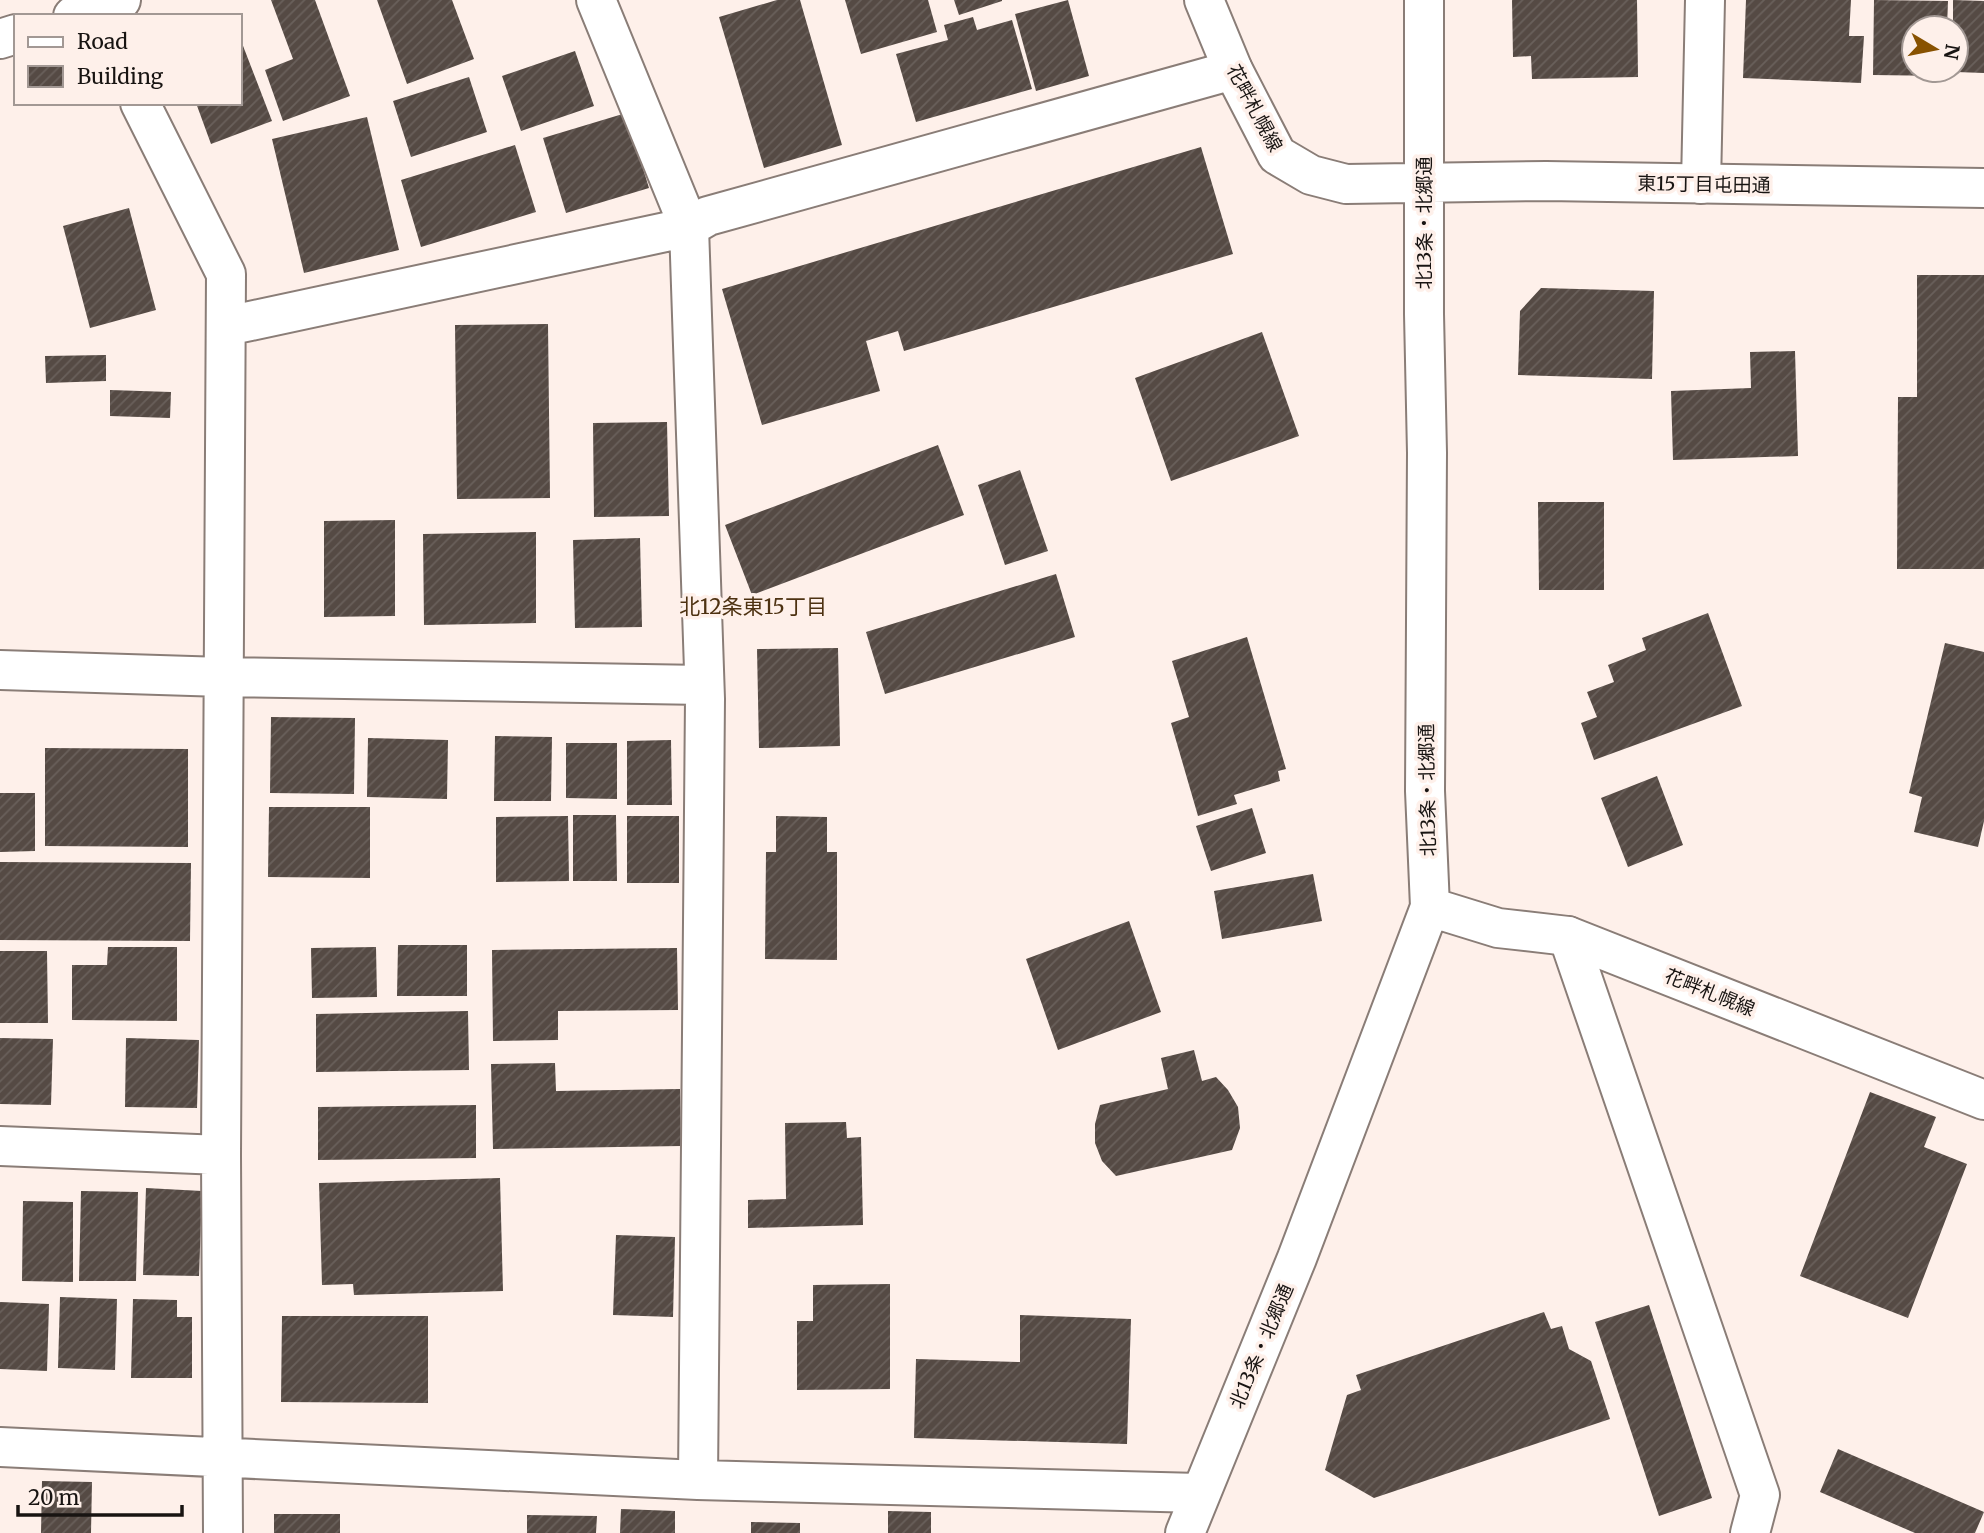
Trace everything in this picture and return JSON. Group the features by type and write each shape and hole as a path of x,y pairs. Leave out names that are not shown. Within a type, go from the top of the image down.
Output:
{"street":[{"path":"596,0 689,227 704,685 698,1480"},
{"name":"花畔札幌線","path":"1204,0 1234,70 1277,155 1311,174 1346,184 1424,183"},
{"name":"北13条・北郷通","path":"1185,1533 1199,1493 1297,1258 1430,906 1425,791 1427,453 1424,0"},
{"path":"1701,184 1705,0"},
{"path":"227,326 689,227 708,216 1234,70"},
{"path":"141,105 226,274 221,1155 223,1533"},
{"name":"東15丁目屯田通","path":"1424,183 1546,181 1984,188"},
{"path":"0,670 223,677 704,685"},
{"name":"花畔札幌線","path":"1430,906 1498,928 1568,936 1984,1100"},
{"path":"1568,936 1760,1495 1750,1533"},
{"path":"0,1146 221,1155"},
{"path":"0,1447 698,1480 1199,1493"}],"building":[{"path":"271,0 315,0 350,96 283,121 265,70 293,59"},
{"path":"377,0 452,0 474,59 407,84"},
{"path":"777,0 800,0 842,145 764,168 719,17"},
{"path":"845,0 928,0 937,32 861,54"},
{"path":"954,0 1002,0 1002,1 959,15"},
{"path":"1068,0 1089,76 1036,91 1015,14"},
{"path":"1512,0 1637,0 1638,77 1532,79 1531,56 1513,57"},
{"path":"1746,0 1851,0 1849,36 1864,36 1861,83 1743,78"},
{"path":"1874,0 1948,1 1948,14 1900,14 1900,75 1873,75"},
{"path":"1953,0 1984,1 1984,73 1970,72 1970,14 1953,14"},
{"path":"973,17 977,30 1012,20 1032,89 916,122 896,54 948,40 944,25"},
{"path":"242,43 272,121 211,144 197,105 242,105"},
{"path":"575,51 594,106 521,131 502,76"},
{"path":"469,77 487,132 411,157 393,101"},
{"path":"626,113 649,188 566,213 543,138"},
{"path":"367,117 399,250 304,273 272,139"},
{"path":"515,145 536,212 421,247 401,180"},
{"path":"1201,147 1233,254 904,351 898,331 866,341 880,391 762,425 722,289"},
{"path":"129,208 156,310 90,328 63,226"},
{"path":"1917,275 1984,275 1984,569 1897,569 1898,397 1917,397"},
{"path":"1541,288 1654,291 1652,379 1518,375 1520,311"},
{"path":"548,324 550,498 457,499 455,325"},
{"path":"1262,332 1299,436 1171,481 1135,378"},
{"path":"1795,351 1798,456 1673,460 1671,391 1751,388 1750,352"},
{"path":"106,355 106,381 46,383 45,356"},
{"path":"110,390 171,392 170,418 110,416"},
{"path":"667,422 669,516 594,517 593,423"},
{"path":"938,445 964,515 752,595 725,525"},
{"path":"1020,470 1048,551 1005,565 978,485"},
{"path":"1538,502 1604,502 1604,590 1539,590"},
{"path":"395,520 395,616 324,617 324,521"},
{"path":"536,532 536,623 424,625 423,534"},
{"path":"640,538 642,627 575,628 573,540"},
{"path":"1056,574 1075,637 885,694 866,632"},
{"path":"1708,613 1742,706 1594,760 1581,723 1597,717 1587,692 1614,682 1608,665 1646,650 1642,638"},
{"path":"1247,637 1286,769 1278,771 1280,781 1234,795 1237,804 1198,816 1171,723 1189,717 1172,661"},
{"path":"1945,643 1984,652 1984,821 1978,847 1914,832 1922,797 1909,793"},
{"path":"838,648 840,746 759,748 757,649"},
{"path":"271,717 355,718 354,794 270,793"},
{"path":"495,736 552,737 551,801 494,801"},
{"path":"368,738 448,740 447,799 367,797"},
{"path":"671,740 672,805 627,805 627,741"},
{"path":"566,743 617,743 617,799 566,798"},
{"path":"45,748 188,749 188,847 45,846"},
{"path":"1657,776 1683,845 1628,867 1601,798"},
{"path":"0,793 35,793 35,851 0,852"},
{"path":"269,807 370,807 370,878 268,877"},
{"path":"1252,808 1266,853 1211,871 1196,826"},
{"path":"573,815 616,815 617,881 573,881"},
{"path":"568,816 569,881 496,882 496,817"},
{"path":"627,816 679,816 679,883 627,883"},
{"path":"776,816 827,817 827,852 837,852 837,960 765,959 766,852 776,852"},
{"path":"0,862 191,863 190,941 0,940"},
{"path":"1313,874 1322,921 1222,939 1214,891"},
{"path":"1129,921 1161,1012 1058,1050 1026,959"},
{"path":"398,945 467,945 467,996 397,996"},
{"path":"108,947 177,947 177,1021 72,1020 72,965 107,965"},
{"path":"376,947 377,997 312,998 311,948"},
{"path":"677,948 678,1010 558,1011 558,1040 493,1041 492,950"},
{"path":"0,951 47,951 48,1023 0,1023"},
{"path":"468,1011 469,1070 316,1072 316,1014"},
{"path":"0,1038 53,1039 51,1105 0,1104"},
{"path":"126,1038 199,1040 197,1108 125,1107"},
{"path":"1194,1050 1202,1081 1216,1077 1238,1107 1240,1128 1232,1150 1116,1176 1102,1161 1095,1143 1095,1124 1100,1105 1168,1089 1161,1058"},
{"path":"555,1063 556,1091 680,1089 681,1146 493,1149 491,1064"},
{"path":"1870,1092 1936,1117 1924,1147 1967,1164 1908,1318 1800,1276"},
{"path":"476,1105 476,1158 318,1160 318,1107"},
{"path":"846,1122 847,1138 861,1137 863,1225 748,1228 748,1200 786,1199 785,1123"},
{"path":"500,1178 503,1291 354,1295 353,1284 322,1285 319,1183"},
{"path":"146,1188 202,1191 199,1276 143,1275"},
{"path":"81,1191 138,1192 136,1281 79,1281"},
{"path":"23,1201 73,1202 73,1282 22,1281"},
{"path":"616,1235 675,1237 673,1317 613,1315"},
{"path":"890,1284 890,1389 797,1390 797,1321 813,1321 813,1285"},
{"path":"60,1297 117,1299 115,1370 58,1368"},
{"path":"133,1299 177,1300 177,1317 192,1317 192,1378 131,1378"},
{"path":"0,1302 49,1304 47,1371 0,1369"},
{"path":"1649,1305 1712,1498 1659,1516 1595,1322"},
{"path":"1544,1312 1551,1329 1562,1326 1569,1349 1591,1361 1610,1419 1374,1498 1325,1470 1347,1395 1361,1390 1356,1375"},
{"path":"1020,1315 1131,1319 1127,1444 914,1438 916,1359 1020,1362"},
{"path":"282,1316 428,1316 428,1403 281,1402"},
{"path":"1838,1449 1984,1512 1975,1533 1915,1533 1820,1492"},
{"path":"42,1481 92,1482 91,1533 41,1533"},
{"path":"621,1509 675,1511 675,1533 620,1533"},
{"path":"888,1511 931,1512 931,1533 888,1533"},
{"path":"274,1514 340,1514 340,1533 274,1533"},
{"path":"527,1515 597,1516 596,1533 527,1533"},
{"path":"751,1522 800,1523 800,1533 751,1533"}],"district":[{"name":"北12条東15丁目","path":"753,606"}]}
